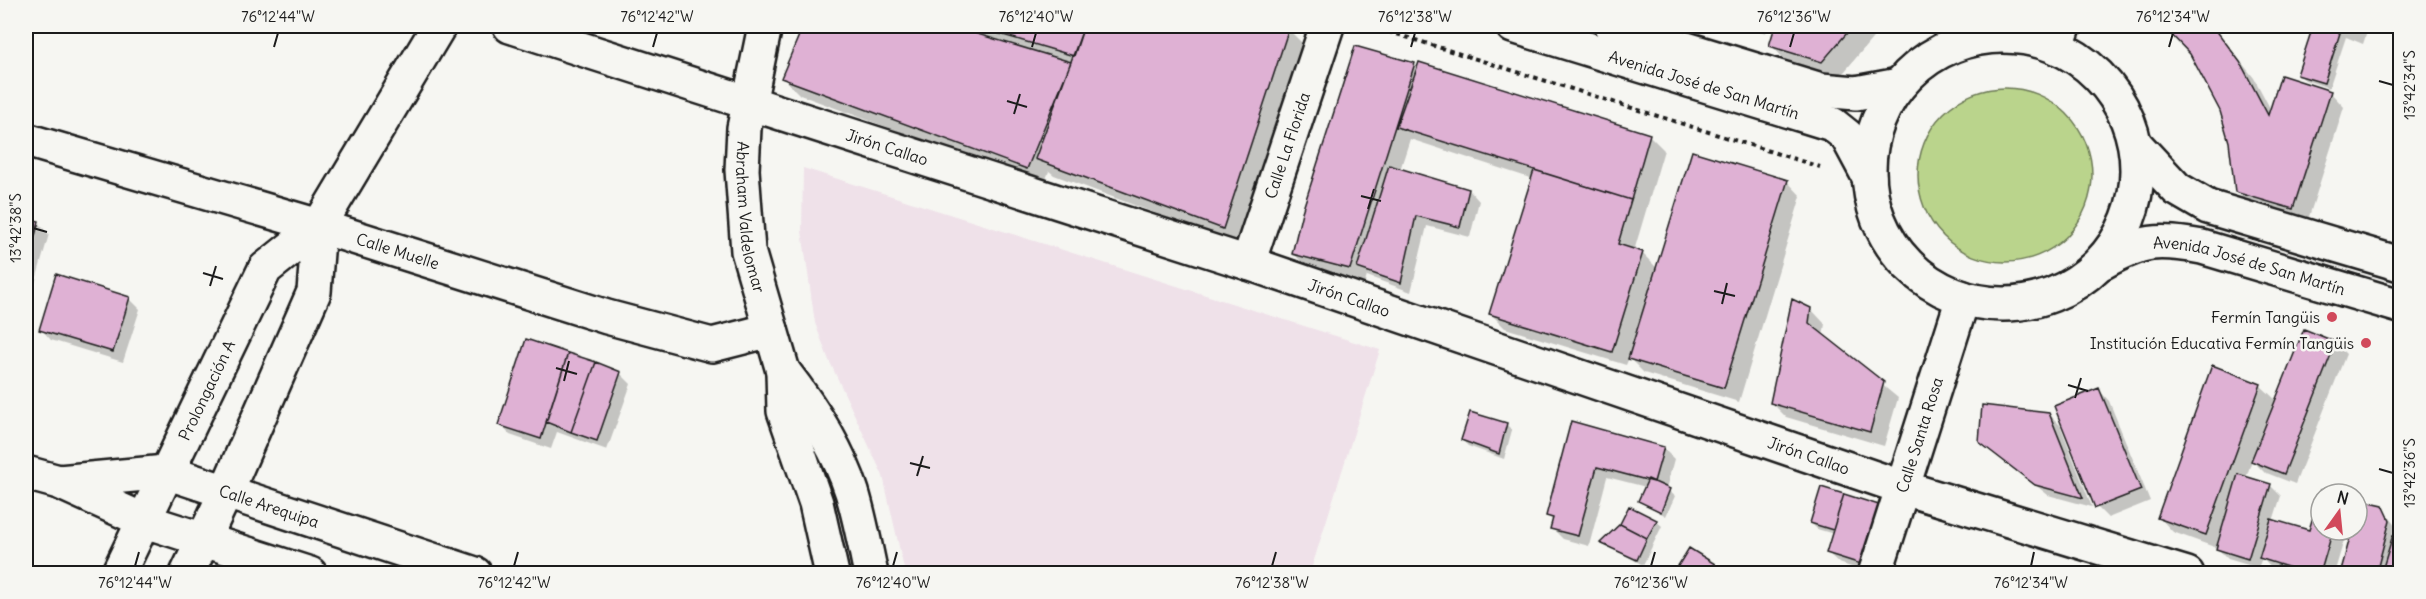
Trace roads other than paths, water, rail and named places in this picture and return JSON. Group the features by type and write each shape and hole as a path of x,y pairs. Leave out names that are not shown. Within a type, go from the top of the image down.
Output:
{"street":[{"name":"Prolongación A","path":"118,573 265,269 319,226 439,26"},
{"name":"Jirón Callao","path":"510,26 1248,263 1904,488 2187,573"},
{"name":"Abraham Valdelomar","path":"765,26 748,104 742,170 743,212 748,251 783,371 784,411 816,503 832,573"},
{"name":"Calle La Florida","path":"1248,263 1327,26"},
{"name":"Avenida José de San Martín","path":"1513,26 1832,124 1847,136 1869,180"},
{"name":"Avenida José de San Martín","path":"1611,26 1821,90 1856,93 1899,86"},
{"path":"2000,36 2029,39 2060,36 2108,86 2125,113 2135,144 2137,186 2126,228 2101,263 2072,286 2037,300 1999,304 1963,298 1927,281 1899,254 1879,220 1869,180 1870,152 1876,128 1885,106 1899,86 1920,65 1936,55 1971,40 2000,36"},
{"name":"Calle Muelle","path":"26,140 319,226 608,316 712,345 771,330"},
{"path":"2135,144 2177,189 2208,207 2400,264"},
{"name":"Prolongación A","path":"187,573 226,492 314,292 319,226"},
{"name":"Avenida José de San Martín","path":"2101,263 2135,245 2169,241 2202,247 2400,306"},
{"name":"Calle Santa Rosa","path":"1875,573 1963,298"},
{"name":"Abraham Valdelomar","path":"783,371 808,404 843,468 852,492 871,573"},
{"name":"Calle Arequipa","path":"59,482 166,472 474,573"},
{"path":"26,473 59,482 145,521 310,573"}],"place":[{"name":"Fermín Tangüis","path":"2332,317"},
{"name":"Institución Educativa Fermín Tangüis","path":"2366,343"}]}
